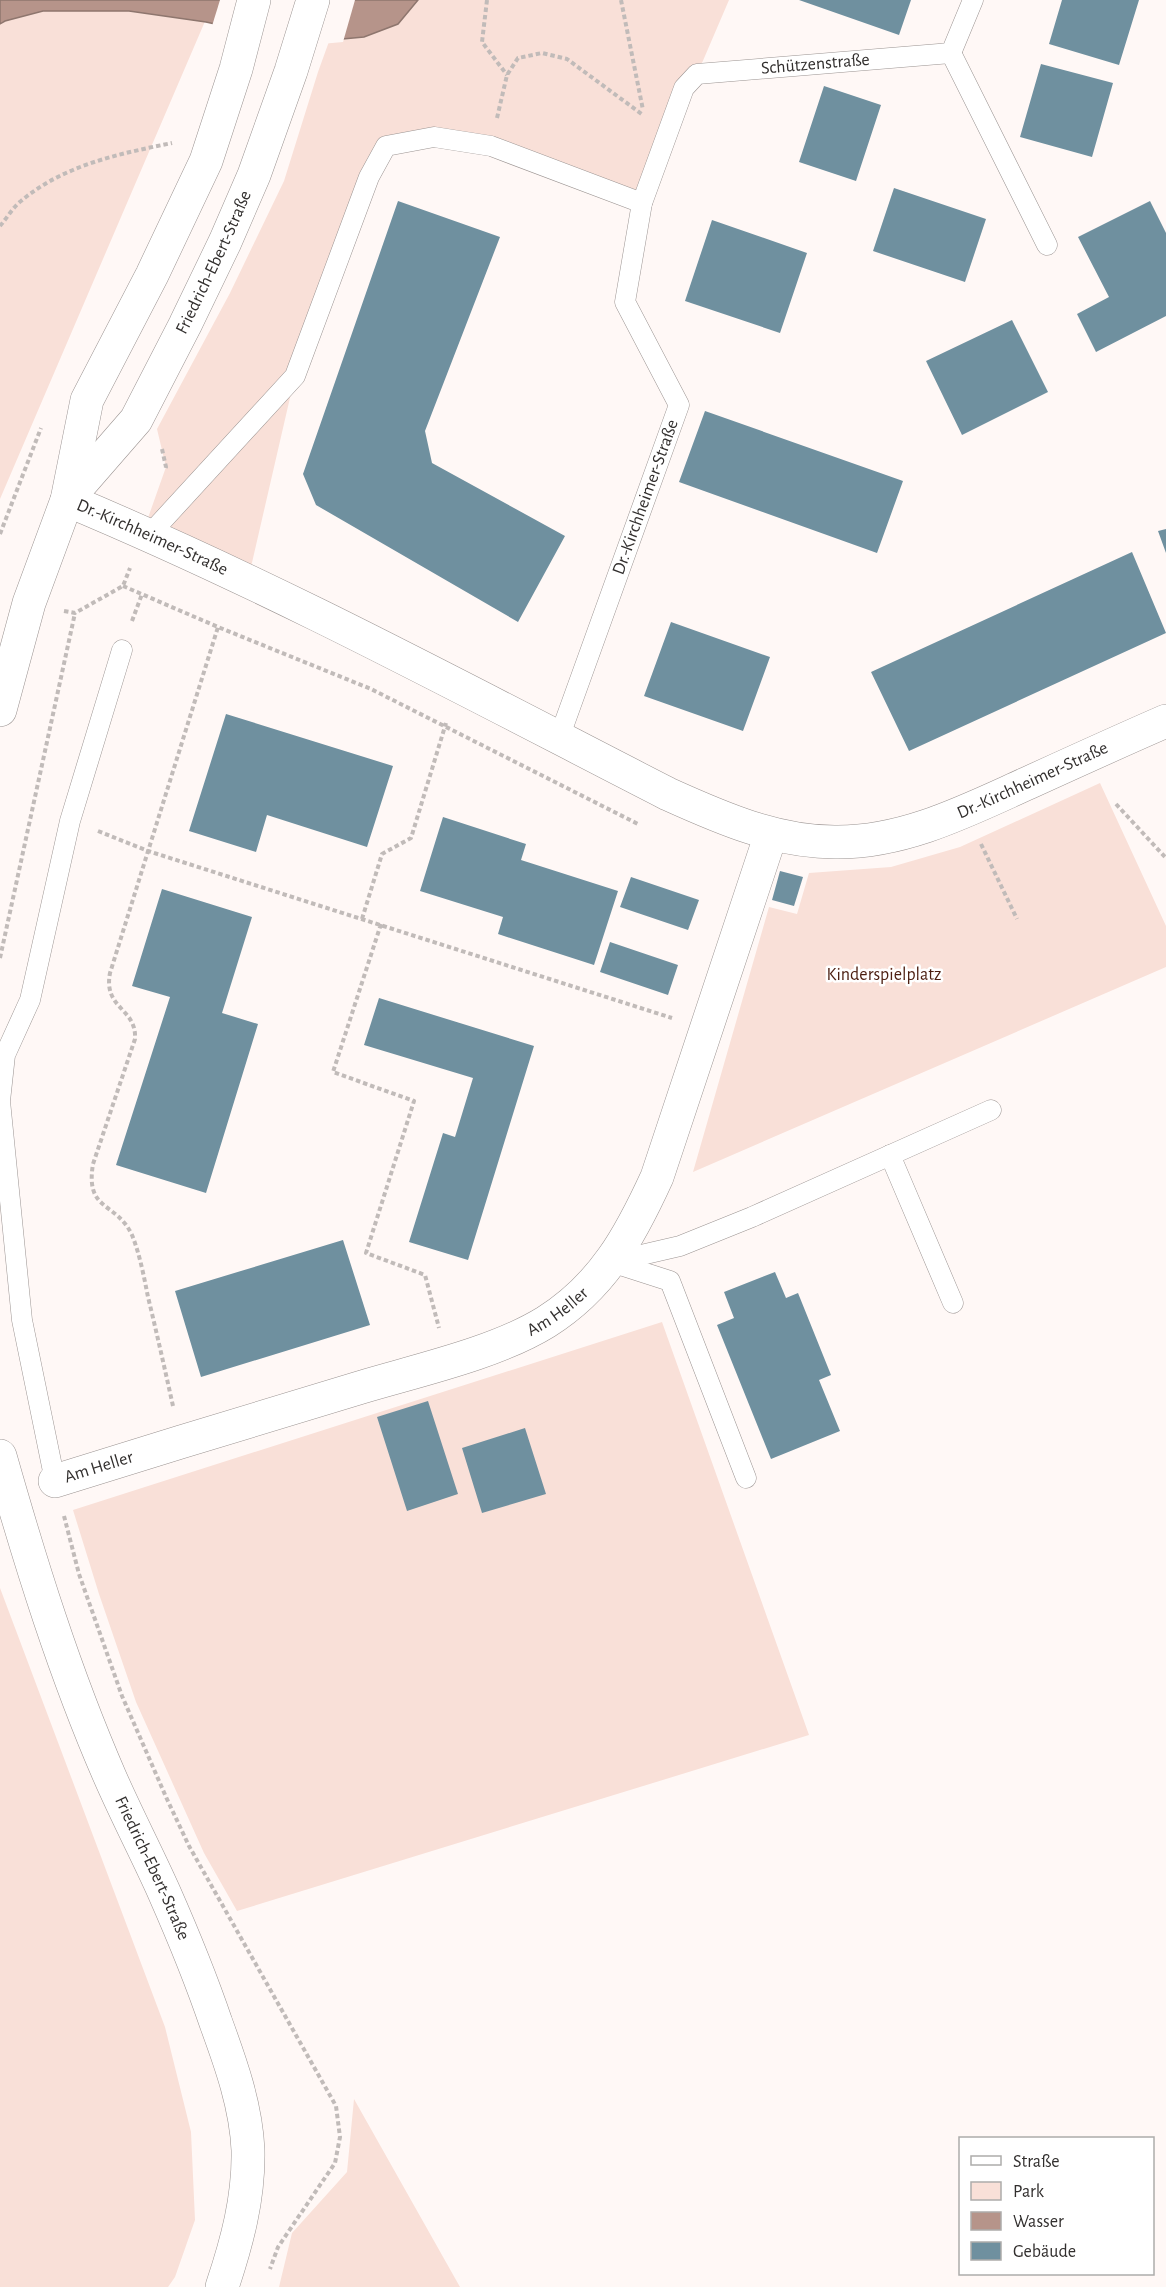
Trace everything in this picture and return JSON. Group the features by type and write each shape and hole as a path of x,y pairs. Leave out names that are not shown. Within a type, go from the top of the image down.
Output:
{"street":[{"name":"Friedrich-Ebert-Straße","path":"0,710 29,603 67,500 87,400 152,275 201,170 236,69 254,0"},
{"name":"Friedrich-Ebert-Straße","path":"67,500 136,420 225,242 254,175 291,71 313,0"},
{"name":"Dr.-Kirchheimer-Straße","path":"67,500 147,533 248,580 678,799 719,817 771,834 803,840 837,842 887,838 912,831 966,811 1166,721"},
{"name":"Am Heller","path":"55,1481 447,1361 514,1338 546,1321 578,1297 611,1262 635,1226 657,1177 771,834"},
{"name":"Friedrich-Ebert-Straße","path":"0,1456 8,1517 110,1777 164,1892 209,2002 234,2073 243,2110 248,2149 247,2192 238,2240 222,2287"}],"lane":[{"path":"973,0 951,53 1047,245"},
{"name":"Schützenstraße","path":"684,88 698,74 951,53"},
{"name":"Dr.-Kirchheimer-Straße","path":"559,738 678,405 625,302 642,202 684,88"},
{"path":"147,533 295,376 369,177 386,146 434,137 491,146 642,202"},
{"path":"55,1481 22,1320 0,1101 4,1055 30,1000 70,821 122,650"},
{"path":"611,1262 681,1246 752,1217 991,1110"},
{"path":"890,1155 953,1303"},
{"path":"611,1262 670,1281 746,1478"}],"path":[{"path":"487,0 482,42 507,75"},
{"path":"491,146 507,75 518,58 542,53 567,59 644,115 621,0"},
{"path":"0,226 20,201 59,175 110,156 172,143"},
{"path":"29,603 75,613 123,586 147,533"},
{"path":"123,586 371,689 641,826"},
{"path":"0,958 75,613"},
{"path":"181,1441 137,1247 120,1216 100,1203 94,1194 91,1178 93,1164 136,1030 131,1019 109,994 108,983 218,627"},
{"path":"362,919 382,854 411,838 458,686"},
{"path":"1116,804 1166,858"},
{"path":"966,811 1017,920"},
{"path":"70,821 148,850 707,1030"},
{"path":"381,924 333,1072 414,1101 366,1253 426,1275 447,1361"},
{"path":"55,1481 79,1574 122,1696 166,1797 189,1846 336,2106 340,2137 335,2163 278,2247"}],"green space":[{"path":"17,0 183,0 212,5 0,499 0,7"},
{"path":"344,0 729,0 642,203 491,146 385,146 295,376 248,580 143,532 166,467 157,429 230,293 284,181 318,72"},
{"name":"Kinderspielplatz","path":"1100,783 1166,926 1166,967 693,1172 769,907 797,914 809,873 891,867 960,847"},
{"path":"662,1322 809,1735 237,1911 204,1853 136,1702 73,1510"},
{"path":"0,1588 165,2027 191,2132 195,2220 175,2277 168,2287 0,2287"},
{"path":"354,2099 460,2287 279,2287 292,2233 347,2172"}],"water":[{"path":"0,0 418,0 398,24 364,37 299,43 206,22 129,11 43,11 0,24"}],"pier":[{"path":"220,0 355,0 343,42 299,46 212,26"}],"building":[{"path":"799,0 911,0 899,35"},
{"path":"1062,0 1139,0 1119,65 1049,44"},
{"path":"1041,64 1113,83 1092,157 1020,137"},
{"path":"824,86 881,105 856,181 799,162"},
{"path":"894,188 986,219 965,282 873,251"},
{"path":"398,201 500,237 425,431 432,463 565,536 518,622 316,505 303,474"},
{"path":"1150,201 1166,233 1166,316 1096,352 1077,314 1109,297 1078,237"},
{"path":"712,220 807,253 780,333 685,301"},
{"path":"1012,320 1048,392 962,435 926,361"},
{"path":"705,411 903,481 877,553 679,482"},
{"path":"1166,529 1166,553 1158,531"},
{"path":"1132,552 1166,633 909,751 871,672"},
{"path":"671,622 770,657 743,731 644,696"},
{"path":"226,714 393,766 367,847 267,815 256,852 189,831"},
{"path":"443,817 526,844 521,860 618,891 594,965 498,934 503,917 420,891"},
{"path":"780,871 803,877 794,906 772,900"},
{"path":"631,877 699,900 688,930 620,907"},
{"path":"162,889 252,917 222,1013 258,1024 206,1193 116,1165 170,997 132,986"},
{"path":"610,942 678,965 668,995 600,972"},
{"path":"379,998 534,1046 468,1260 409,1242 443,1133 455,1137 473,1078 364,1045"},
{"path":"343,1240 370,1325 201,1377 175,1291"},
{"path":"775,1272 786,1298 798,1293 831,1375 819,1380 840,1431 771,1459 717,1325 734,1318 724,1292"},
{"path":"428,1401 458,1494 407,1511 377,1417"},
{"path":"525,1428 546,1494 482,1513 462,1448"}]}
